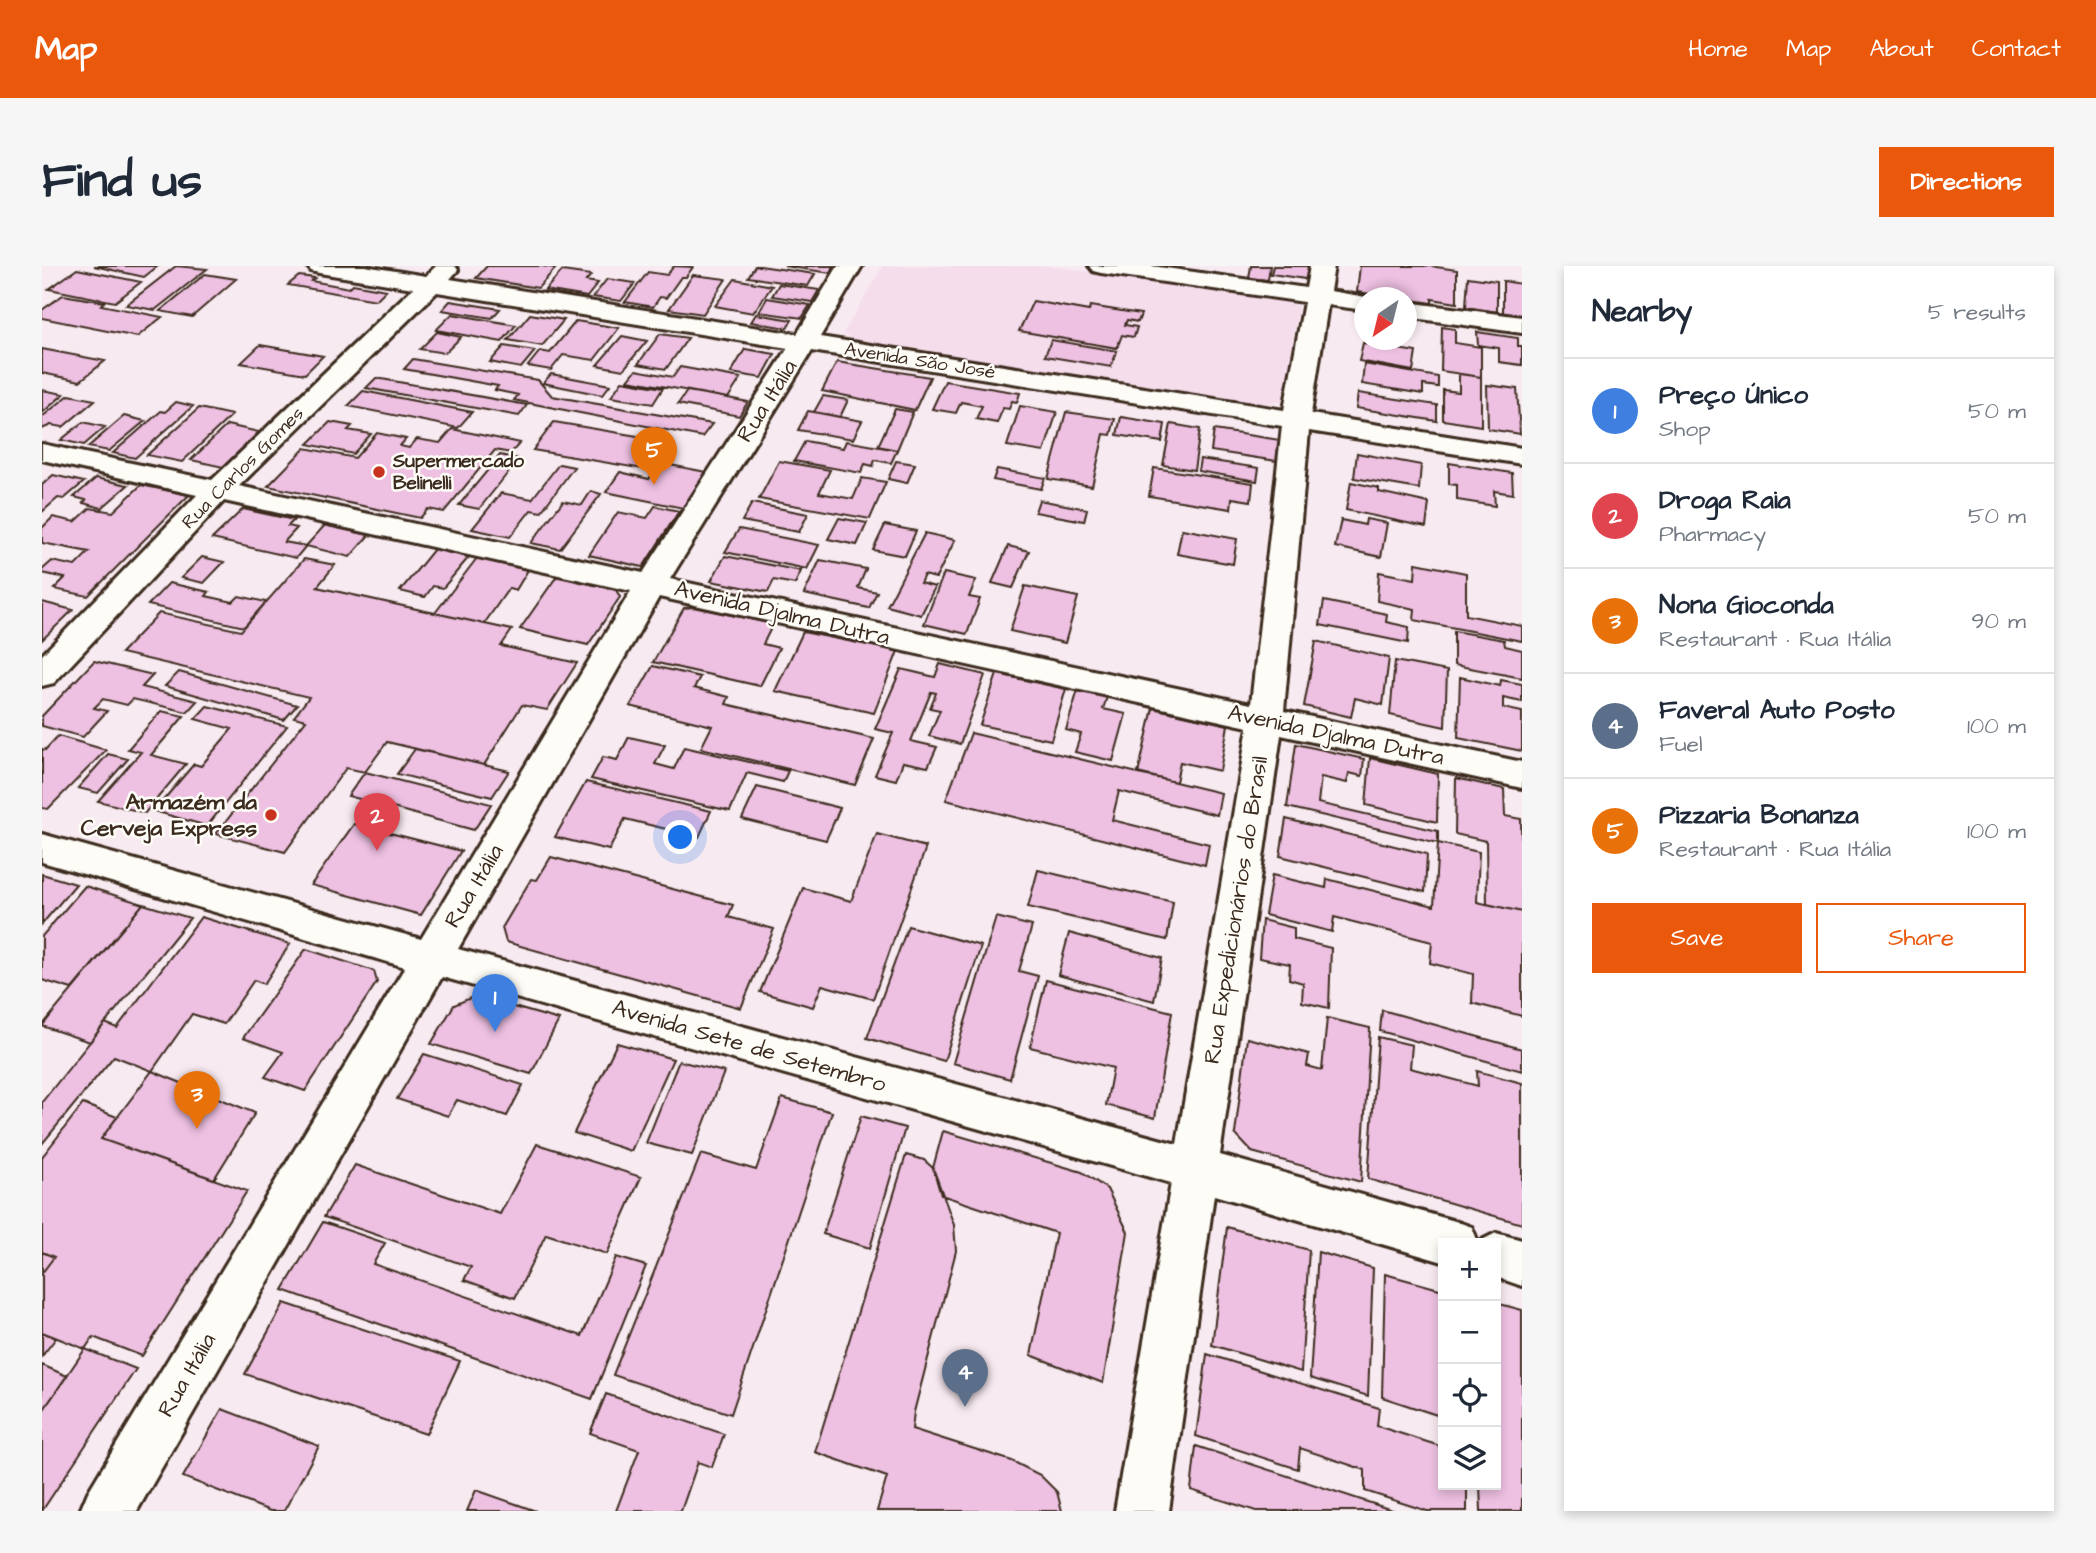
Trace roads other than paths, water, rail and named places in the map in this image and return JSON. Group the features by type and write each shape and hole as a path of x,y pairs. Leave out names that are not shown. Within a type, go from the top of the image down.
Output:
{"street":[{"name":"Avenida São José","path":"319,266 441,275 804,343 1522,456"},
{"name":"Rua Itália","path":"107,1511 651,584 850,266"},
{"path":"1101,266 1320,281 1354,298"},
{"name":"Rua Carlos Gomes","path":"42,675 218,490 441,275"},
{"name":"Rua Expedicionários do Brasil","path":"1142,1511 1266,720 1296,420 1320,281"},
{"path":"1417,311 1522,325"},
{"name":"Avenida Djalma Dutra","path":"42,452 1522,775"},
{"name":"Avenida Sete de Setembro","path":"42,848 1195,1168 1438,1238"},
{"path":"1501,1257 1522,1263"}],"place":[{"name":"Supermercado Belinelli","path":"379,472"},
{"name":"Pizzaria Bonanza","path":"654,485"},
{"name":"Armazém da Cerveja Express","path":"271,815"},
{"name":"Droga Raia","path":"377,851"},
{"name":"Preço Único","path":"495,1032"},
{"name":"Nona Gioconda","path":"197,1129"},
{"name":"Faveral Auto Posto","path":"965,1407"}]}
